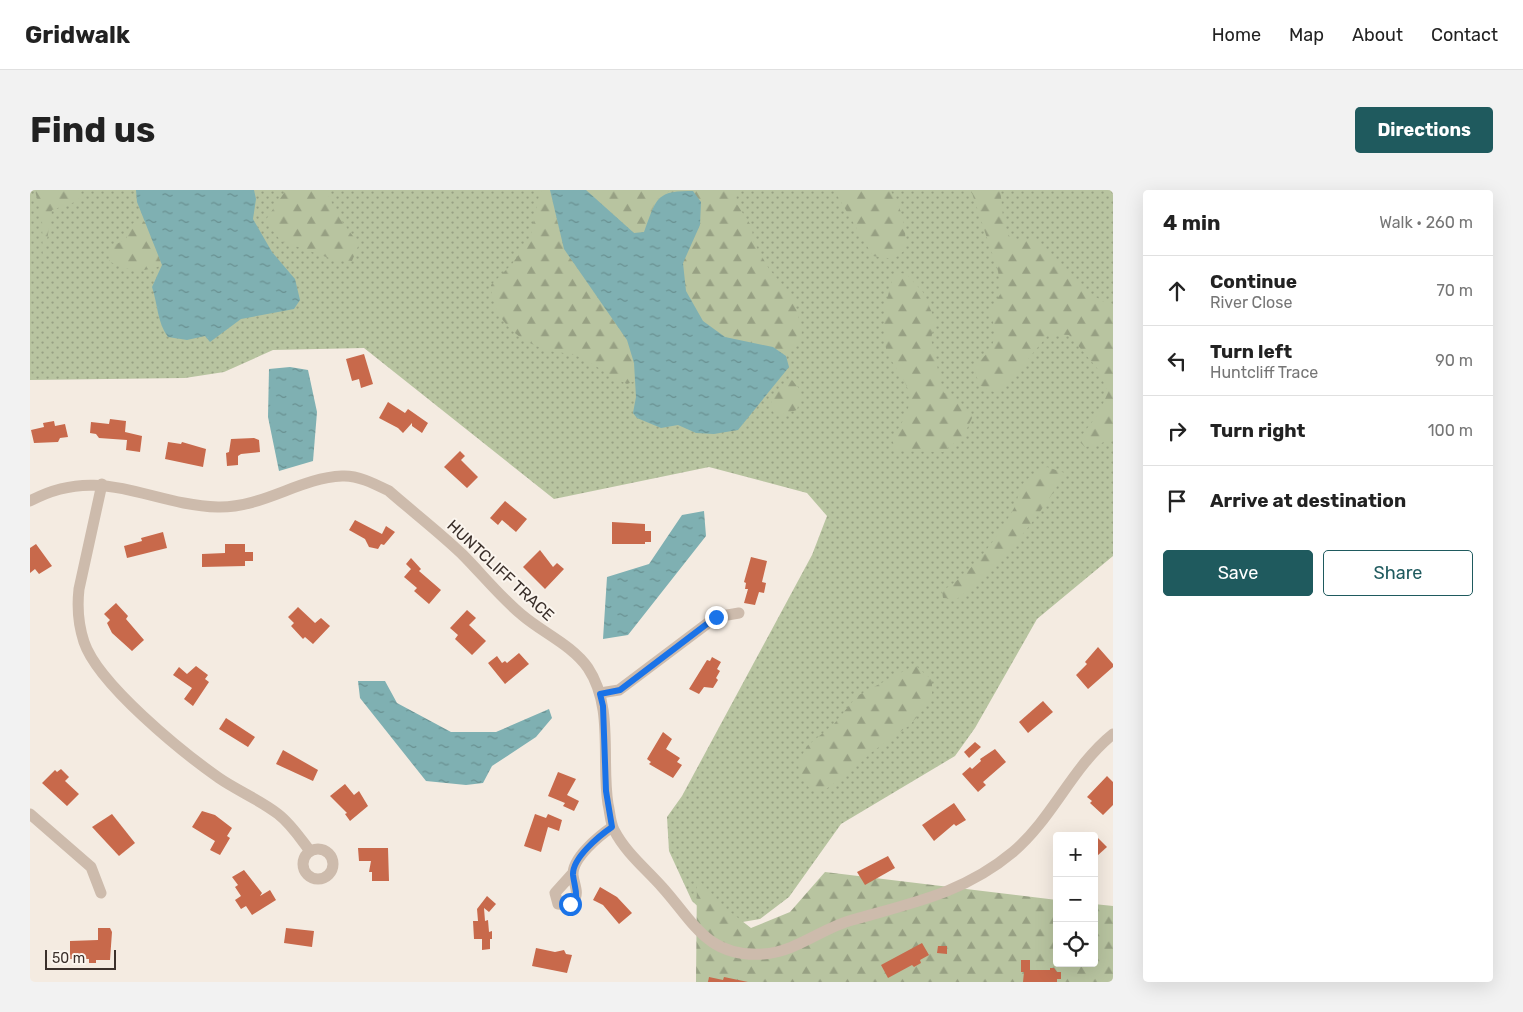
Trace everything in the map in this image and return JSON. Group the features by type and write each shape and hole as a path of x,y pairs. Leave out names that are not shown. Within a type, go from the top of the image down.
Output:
{"street":[{"name":"HUNTCLIFF TRACE","path":"30,501 62,488 102,484 193,504 218,507 258,502 315,481 344,476 376,484 389,492 460,552 520,614 571,650 589,669 603,706 606,791 612,827 633,858 663,888 689,923 705,938 724,948 743,953 763,954 783,951 848,921 943,895 994,867 1038,828 1085,763 1113,734"},
{"path":"102,484 79,589 78,606 84,642 92,660 109,681 182,750 219,778 276,812 288,822 310,851"},
{"path":"600,694 620,690 716,617 739,613"},
{"path":"30,814 91,867 101,893"},
{"path":"573,874 588,847 612,827"}],"green space":[{"path":"30,190 1113,190 1113,556 1037,619 975,728 955,756 841,824 789,897 760,919 719,926 692,901 669,851 667,817 682,796 812,555 827,516 807,493 709,467 554,499 364,348 273,350 224,372 185,378 30,380"},
{"path":"35,190 82,190 78,201 52,210 43,264 42,220"},
{"path":"286,190 326,191 340,219 359,244 352,261 332,259 281,241 265,221"},
{"path":"542,190 550,190 564,249 627,340 634,363 635,381 627,384 577,356 554,352 536,346 516,334 501,317 496,308 492,297 491,285 512,264 530,239"},
{"path":"586,190 671,190 656,200 644,232 634,233"},
{"path":"678,190 737,190 736,203 752,227 753,241 769,269 793,297 802,330 800,343 786,356 762,345 740,342 725,337 716,332 700,316 688,296 683,274 683,264 700,225"},
{"path":"834,190 890,190 903,218 905,250 894,259 873,256"},
{"path":"971,190 1000,190 1003,218 1010,237 1014,241 1035,239 1081,286 1113,307 1113,438 1097,445 1085,447 1078,440 1099,413 1108,392 1097,368 1069,335 1049,334 1007,384 996,393 979,385 974,367 991,348 994,329 990,310 1001,293 998,271"},
{"path":"141,220 146,223 162,265 155,268 135,270 109,261 109,248 126,239 133,223"},
{"path":"895,272 906,274 923,292 935,320 931,339 943,392 957,399 973,416 964,435 943,452 897,451 892,440 906,414 910,398 903,379 889,356 884,337 887,302"},
{"path":"792,380 801,391 797,410 776,416 769,406 781,387"},
{"path":"1047,467 1065,473 1030,525 1003,557 973,586 957,599 943,598 942,591 964,575 998,533 1015,507 1024,482"},
{"path":"915,665 932,680 932,699 910,725 872,752 851,771 826,789 811,790 800,776 798,763 807,746 834,724 857,696"},
{"path":"825,872 1053,900 1053,967 1098,967 1098,904 1113,906 1113,982 696,982 697,878 724,907 751,928 790,912"}],"water":[{"path":"136,190 254,190 256,199 253,219 272,252 295,279 300,300 294,309 241,319 210,342 205,336 187,340 168,337 160,319 152,287 162,265 137,202"},
{"path":"550,190 586,190 634,233 644,232 651,212 659,199 664,195 671,192 693,191 701,202 700,225 683,263 686,291 703,321 725,337 773,347 786,356 789,367 738,430 714,434 696,433 678,425 661,428 637,418 633,413 636,397 634,363 627,340 564,249"},
{"path":"290,367 308,370 317,412 313,461 279,471 268,417 269,369"},
{"path":"704,511 706,536 628,635 603,639 607,577 649,564 682,515"},
{"path":"358,681 385,681 397,703 451,732 496,732 549,709 552,718 536,737 492,766 483,783 466,785 426,781 360,698"}],"building":[{"path":"364,354 373,384 361,388 359,379 352,381 346,359"},
{"path":"388,402 405,413 408,409 428,423 422,433 412,426 412,423 403,433 398,428 379,418"},
{"path":"110,419 126,421 125,432 142,436 140,452 126,450 127,440 99,438 96,434 90,433 91,422 109,424"},
{"path":"54,421 55,426 65,424 68,437 60,438 58,442 34,443 31,430 44,427 43,423"},
{"path":"254,438 259,440 260,452 241,454 238,456 238,465 227,466 226,453 229,452 231,439"},
{"path":"168,442 181,444 182,442 206,449 203,467 165,459"},
{"path":"460,451 465,456 461,460 478,477 467,488 444,467"},
{"path":"505,501 527,519 516,532 502,520 498,525 490,518"},
{"path":"355,520 382,534 386,526 395,532 378,549 369,547 365,539 349,530"},
{"path":"612,522 645,524 645,531 651,531 651,542 645,542 645,544 612,544"},
{"path":"163,532 167,548 127,558 124,546 142,541 141,538"},
{"path":"36,544 52,566 39,574 35,569 30,573 30,548"},
{"path":"225,544 245,544 245,552 253,552 253,561 245,561 245,566 202,567 202,554 225,553"},
{"path":"540,550 553,567 557,563 564,569 545,589 523,567"},
{"path":"751,557 767,561 762,582 766,583 764,593 759,592 755,605 744,603 748,589 745,589 746,583 744,582"},
{"path":"411,558 421,569 419,571 441,590 429,604 414,591 417,588 404,577 411,569 406,564"},
{"path":"116,603 128,616 126,619 144,640 132,651 112,633 107,623 110,620 104,614"},
{"path":"298,607 315,623 321,618 330,626 313,644 305,637 303,639 291,626 294,623 288,617"},
{"path":"467,610 476,618 469,625 486,641 472,655 455,639 458,635 450,628"},
{"path":"1098,647 1113,664 1113,667 1088,689 1076,675 1087,664 1085,662"},
{"path":"519,653 529,664 505,684 488,663 497,656 502,663 505,661 507,663"},
{"path":"712,657 721,662 717,669 720,671 716,678 718,680 713,688 704,687 699,694 689,689 707,660 710,661"},
{"path":"196,666 208,675 205,679 209,682 193,706 184,699 192,688 173,675 179,667 187,674"},
{"path":"1043,701 1053,712 1028,733 1019,722"},
{"path":"226,718 255,737 248,747 219,729"},
{"path":"663,732 672,739 666,749 680,758 677,762 682,765 673,778 649,764 651,762 647,759"},
{"path":"975,742 981,747 969,758 964,752"},
{"path":"995,749 1006,762 983,782 986,785 978,792 962,774 970,767 972,769 981,761 980,759"},
{"path":"283,750 318,770 313,781 276,764"},
{"path":"61,769 69,777 65,781 79,794 67,806 42,783 55,770 57,772"},
{"path":"558,772 576,779 567,795 579,801 574,811 563,806 565,803 548,796"},
{"path":"1107,776 1113,782 1113,805 1103,815 1090,803 1092,801 1087,797"},
{"path":"345,784 354,795 359,791 368,806 350,821 345,814 347,813 330,796"},
{"path":"954,803 966,820 956,826 954,824 934,841 922,825"},
{"path":"202,811 215,815 232,828 227,836 230,838 220,855 210,850 215,841 192,827"},
{"path":"112,814 135,843 119,856 92,827"},
{"path":"535,814 546,818 548,814 562,820 559,831 548,827 541,852 524,846"},
{"path":"1098,838 1107,847 1098,855"},
{"path":"358,848 388,848 389,881 372,881 372,872 369,872 371,861 359,861"},
{"path":"888,856 895,868 865,885 857,872"},
{"path":"244,870 262,893 260,896 270,890 276,900 252,915 246,906 241,909 235,900 241,896 235,887 238,885 232,877"},
{"path":"600,887 617,897 632,913 619,924 603,905 593,900"},
{"path":"487,896 496,904 489,912 484,908 485,921 488,920 489,932 492,931 492,939 490,939 490,949 482,950 482,939 474,939 473,921 478,921 477,909"},
{"path":"98,928 110,928 112,932 110,960 96,960 96,963 89,963 89,959 70,959 70,941 98,940"},
{"path":"286,928 314,931 312,947 284,943"},
{"path":"922,943 929,955 920,960 921,963 914,967 912,965 888,978 881,965"},
{"path":"938,946 947,946 947,954 937,953"},
{"path":"536,948 555,952 564,950 566,954 572,955 567,973 532,966"},
{"path":"1021,960 1030,960 1030,970 1050,970 1050,968 1054,968 1057,972 1061,972 1061,979 1057,979 1057,982 1023,982 1024,972 1021,972"},
{"path":"709,977 723,980 724,977 748,982 708,982"}],"route":[{"path":"570,904 574,902 577,895 573,874 579,860 588,847 612,827 606,791 603,706 600,694 620,690 716,617"}]}
